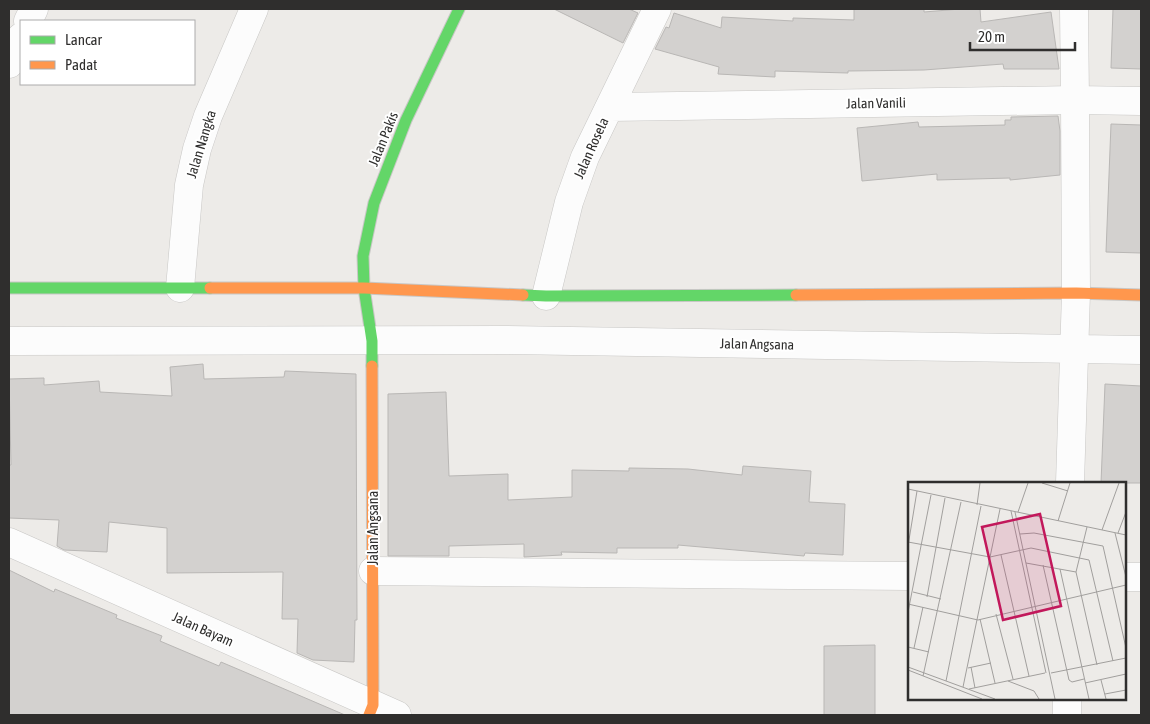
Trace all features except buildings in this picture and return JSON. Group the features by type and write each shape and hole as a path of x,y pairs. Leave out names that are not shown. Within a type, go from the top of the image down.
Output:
{"street":[{"name":"Jalan Nangka","path":"180,288 188,185 197,150 208,116 254,9"},
{"name":"Jalan Pakis","path":"372,340 364,288 363,256 374,203 406,120 458,9"},
{"name":"Jalan Rosela","path":"546,296 570,202 584,157 657,9"},
{"path":"1070,482 1076,293 1074,9"},
{"path":"9,64 20,39"},
{"name":"Jalan Vanili","path":"610,107 1075,100 1141,101"},
{"path":"9,288 364,288 546,296 1076,293 1141,295"},
{"name":"Jalan Angsana","path":"372,340 373,571 380,712"},
{"name":"Jalan Angsana","path":"9,341 507,340 1141,350"},
{"name":"Jalan Bayam","path":"9,542 380,712"},
{"path":"373,571 908,576"},
{"path":"1125,577 1141,577"},
{"path":"1067,699 1067,715"}],"traffic: fast":[{"path":"372,366 372,341 364,288 363,256 374,203 406,120 459,9"},
{"path":"9,288 210,288"},
{"path":"523,295 796,295"}],"traffic: slow":[{"path":"210,288 364,288 523,295"},
{"path":"796,295 1076,293 1141,295"},
{"path":"369,715 373,705 372,366"}]}
